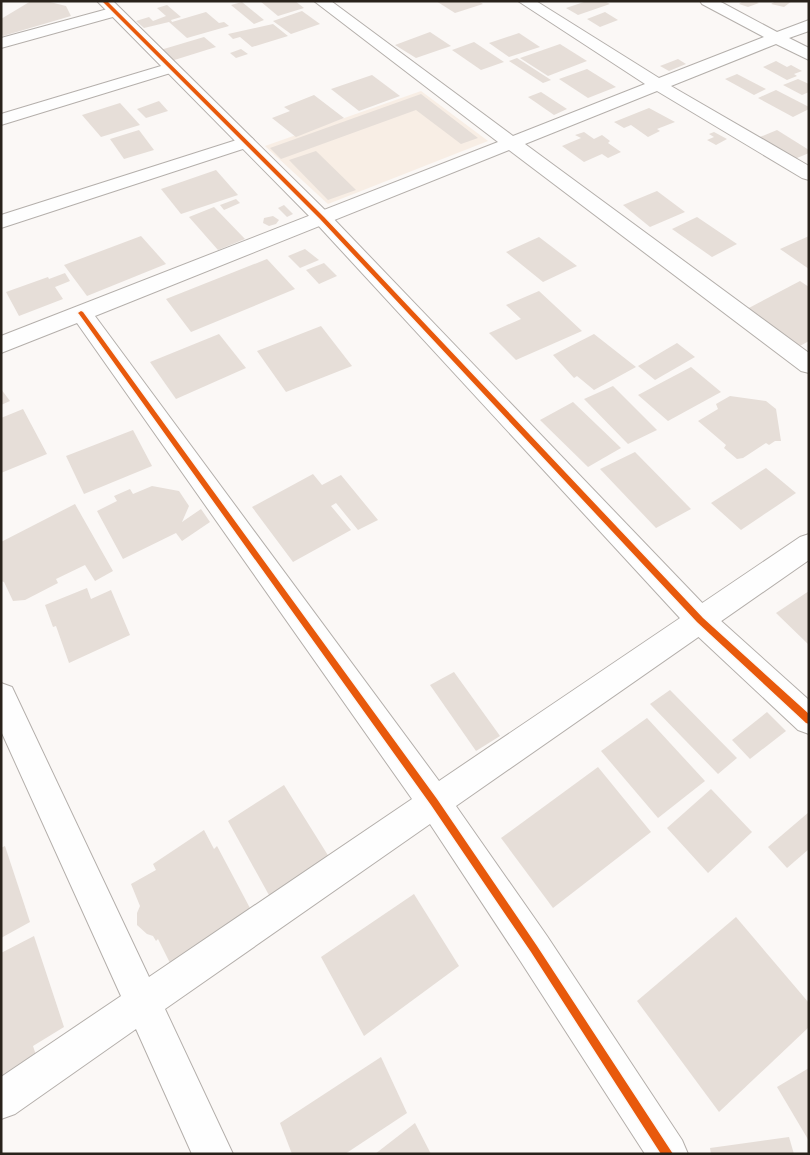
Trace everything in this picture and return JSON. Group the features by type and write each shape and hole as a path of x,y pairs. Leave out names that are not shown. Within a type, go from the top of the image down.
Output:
{"street":[{"path":"321,1 809,365"},
{"path":"525,1 658,85 809,174"},
{"path":"707,1 809,55"},
{"path":"1,43 110,6 322,218 700,620 809,720"},
{"path":"1,345 809,25"},
{"path":"1,120 171,68"},
{"path":"1,222 246,142"},
{"path":"82,313 434,802 534,949 668,1154"},
{"path":"1,1100 809,545"},
{"path":"1,697 213,1154"}],"shaded area":[{"path":"421,91 488,141 328,204 265,146"}],"building":[{"path":"31,1 46,1 66,6 71,16 3,36 1,34 1,19"},
{"path":"260,1 295,1 304,8 278,16"},
{"path":"436,1 478,1 483,4 455,13"},
{"path":"587,1 604,1 610,4 578,15 566,8"},
{"path":"743,1 759,3 748,7 739,4"},
{"path":"776,1 792,1 784,7 771,4"},
{"path":"242,2 264,20 254,24 231,5"},
{"path":"167,5 181,17 171,20 172,22 206,12 219,23 224,22 229,26 187,38 169,22 144,28 136,21 149,17 153,21 166,16 157,8"},
{"path":"302,11 320,24 291,34 273,21"},
{"path":"605,12 618,20 600,27 587,19"},
{"path":"273,24 288,36 252,47 240,37 233,39 228,34"},
{"path":"430,32 451,46 416,58 395,45"},
{"path":"519,33 540,47 509,57 489,43"},
{"path":"204,37 216,47 168,62 157,51"},
{"path":"474,42 504,62 481,70 452,50"},
{"path":"560,44 587,61 548,76 520,58"},
{"path":"241,49 248,54 236,58 230,53"},
{"path":"517,58 551,80 543,83 509,61"},
{"path":"678,59 686,64 669,71 660,66"},
{"path":"776,61 787,67 791,65 802,71 794,74 797,76 787,80 763,67"},
{"path":"587,69 616,87 588,98 559,79"},
{"path":"737,74 766,89 754,95 725,79"},
{"path":"372,75 400,96 359,111 331,89"},
{"path":"798,79 809,84 809,92 802,95 783,85"},
{"path":"776,90 809,107 809,109 793,117 758,98"},
{"path":"541,92 567,109 554,115 528,97"},
{"path":"421,94 478,138 461,144 416,110 281,159 270,148"},
{"path":"314,95 344,118 296,137 272,118 290,111 284,107"},
{"path":"159,101 168,111 146,118 137,109"},
{"path":"120,103 140,125 101,137 82,115"},
{"path":"649,108 675,122 657,129 660,131 648,137 631,125 624,128 614,122"},
{"path":"139,130 154,150 124,159 110,139"},
{"path":"777,130 809,150 809,153 790,161 755,139"},
{"path":"584,132 594,139 602,135 610,141 608,143 621,152 608,158 602,154 584,162 562,146 581,138 575,135"},
{"path":"714,132 727,139 716,145 707,140 714,137 709,134"},
{"path":"316,151 356,190 328,200 289,160"},
{"path":"216,170 238,195 181,214 161,189"},
{"path":"657,191 685,212 650,227 623,205"},
{"path":"236,199 240,203 224,210 220,205"},
{"path":"284,205 293,214 287,217 278,208"},
{"path":"214,207 245,239 218,250 189,217"},
{"path":"273,216 279,220 276,224 269,226 263,223 264,218"},
{"path":"697,217 737,244 712,257 672,229"},
{"path":"141,236 166,264 87,296 64,265"},
{"path":"809,236 809,269 780,249"},
{"path":"539,237 577,266 543,282 506,252"},
{"path":"305,249 319,260 300,268 288,256"},
{"path":"267,259 295,289 191,332 166,299"},
{"path":"324,263 337,276 319,284 306,270"},
{"path":"65,273 70,281 55,287 63,299 19,316 6,292"},
{"path":"800,281 809,287 809,341 798,347 747,309"},
{"path":"539,291 582,331 516,360 489,333 521,319 506,305"},
{"path":"321,326 352,366 286,392 257,351"},
{"path":"219,334 246,368 176,399 150,362"},
{"path":"594,334 636,367 594,390 577,376 574,378 553,355"},
{"path":"677,343 695,357 655,380 638,366"},
{"path":"691,367 721,392 668,421 638,395"},
{"path":"613,386 657,430 628,444 584,399"},
{"path":"1,389 10,401 1,405"},
{"path":"730,396 766,401 776,409 781,441 775,441 769,445 766,443 743,458 737,459 724,448 726,445 698,421 718,409 716,404"},
{"path":"573,402 621,448 588,467 540,420"},
{"path":"23,409 47,454 1,473 1,418"},
{"path":"133,430 152,466 84,494 66,456"},
{"path":"635,452 691,509 656,528 600,469"},
{"path":"766,468 796,493 741,530 711,503"},
{"path":"313,474 322,485 341,475 378,520 358,530 336,503 331,506 351,530 293,562 252,507"},
{"path":"152,486 179,491 189,506 182,522 201,509 210,522 182,541 176,533 123,559 97,511 117,501 114,496 130,489 133,494"},
{"path":"75,504 113,571 95,581 85,565 56,579 58,583 25,600 13,601 4,582 1,581 1,542"},
{"path":"87,588 91,599 111,590 130,635 69,663 56,626 53,627 45,605"},
{"path":"809,591 809,645 776,613"},
{"path":"454,672 500,736 476,751 430,685"},
{"path":"670,690 737,758 718,774 650,704"},
{"path":"767,712 786,731 750,759 732,740"},
{"path":"647,718 705,781 658,818 601,751"},
{"path":"598,767 651,832 553,908 501,838"},
{"path":"284,785 334,865 275,906 228,821"},
{"path":"711,789 752,832 708,873 667,828"},
{"path":"809,812 809,849 787,868 768,847"},
{"path":"204,830 214,849 217,846 251,910 170,963 158,939 156,941 153,936 147,934 137,925 137,913 140,906 131,884 156,870 153,864"},
{"path":"5,846 30,922 1,938 1,848"},
{"path":"414,894 459,966 364,1036 321,957"},
{"path":"736,917 809,1003 809,1027 719,1112 637,1001"},
{"path":"34,936 64,1027 33,1046 38,1061 1,1084 1,953"},
{"path":"381,1057 407,1113 345,1154 292,1154 280,1123"},
{"path":"809,1068 809,1141 777,1087"},
{"path":"415,1123 431,1154 375,1154"},
{"path":"789,1137 794,1154 711,1154 710,1148"}],"cycle path":[{"path":"104,1 322,218 700,620 809,720"},
{"path":"81,313 434,802 534,949 668,1154"}]}
